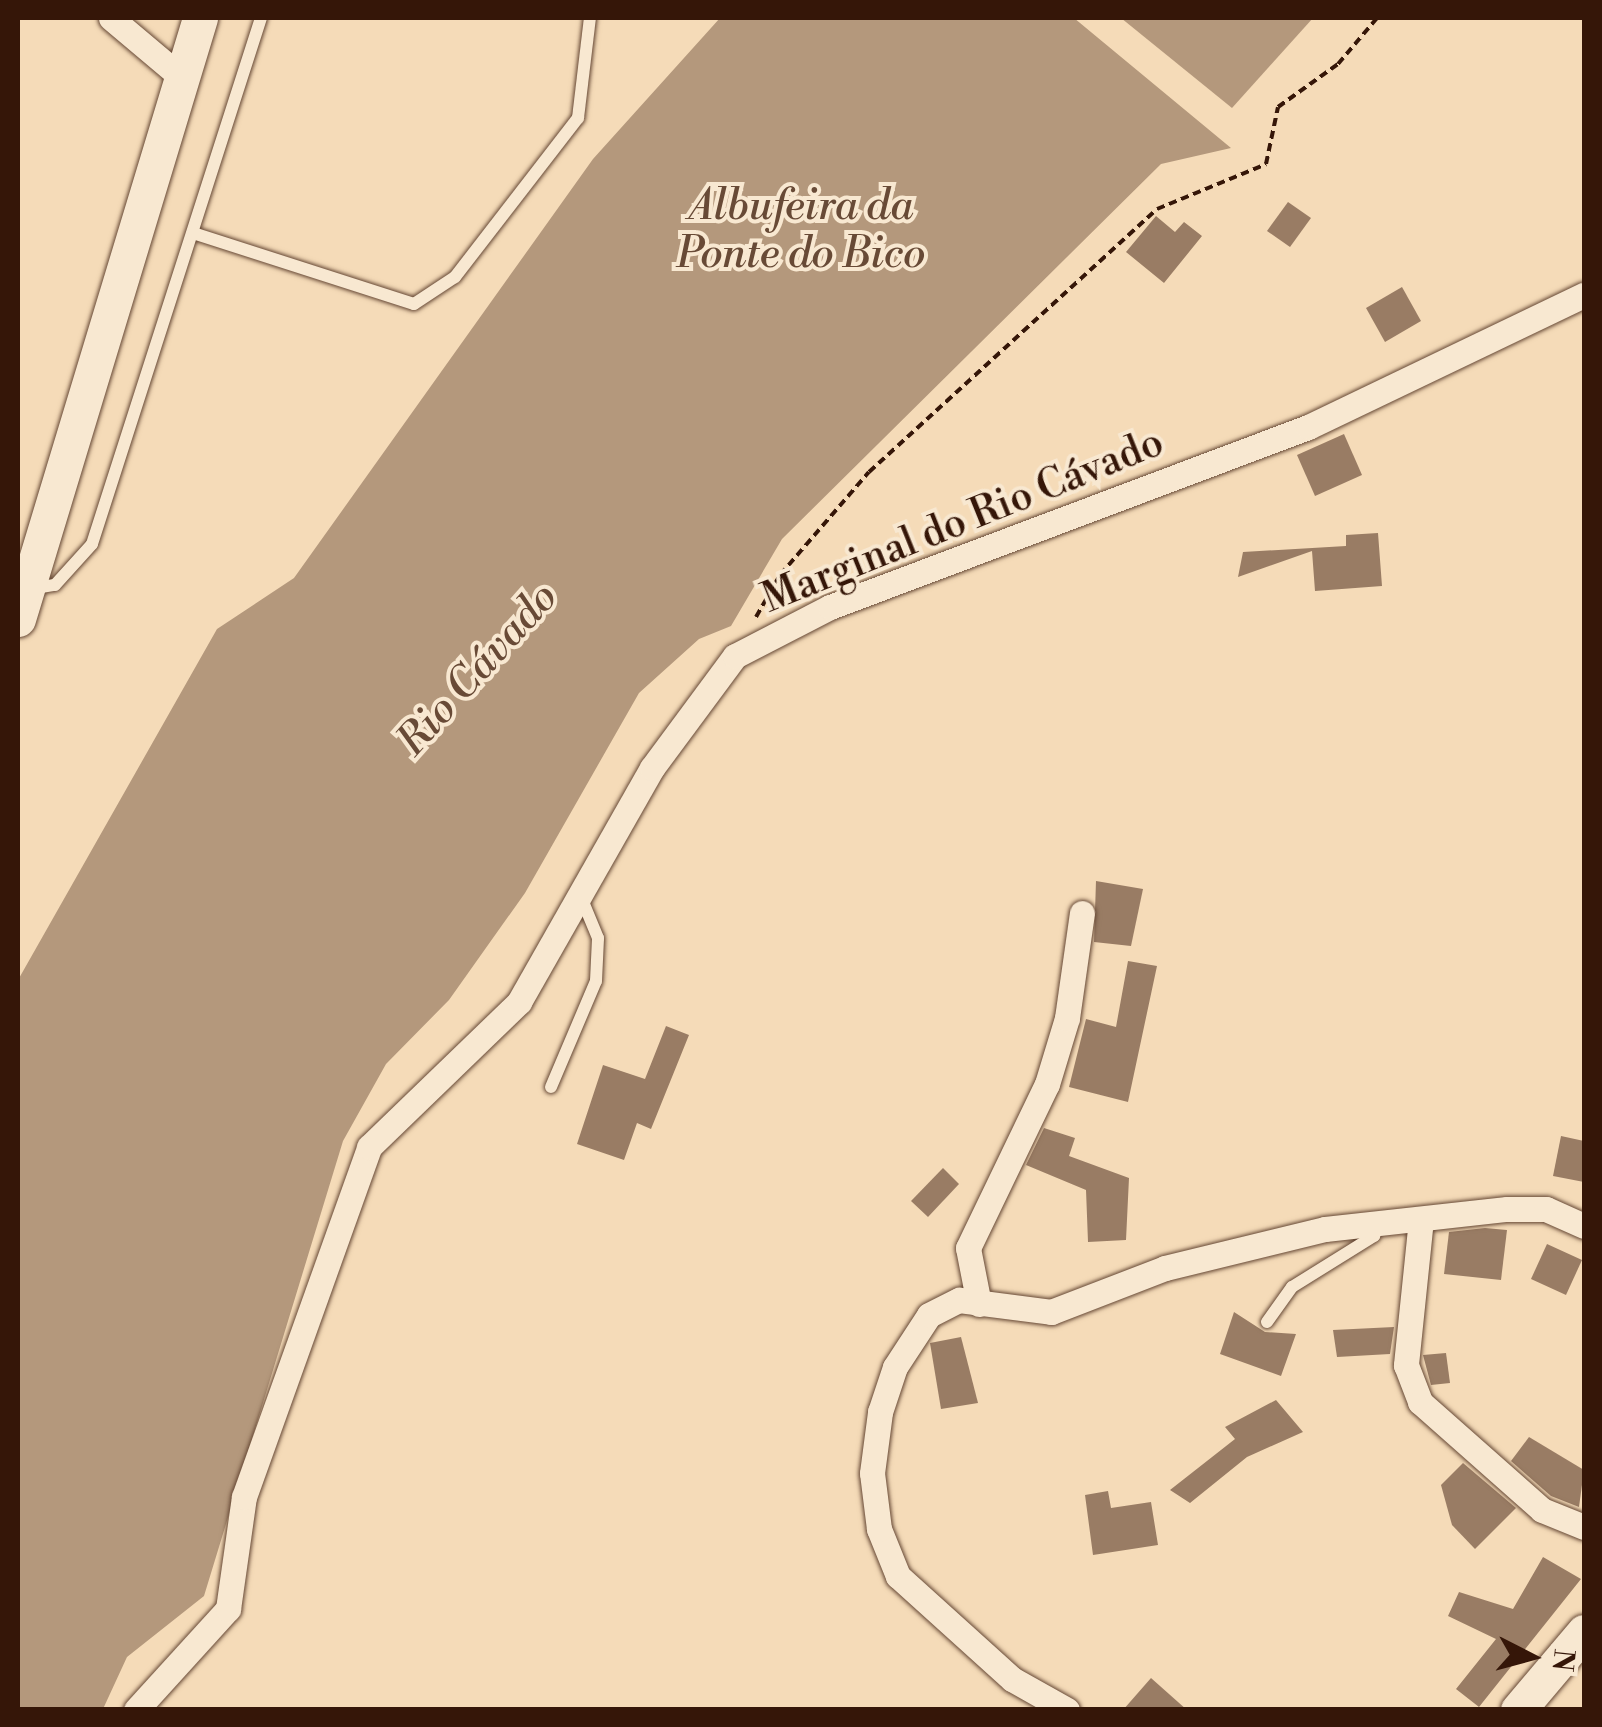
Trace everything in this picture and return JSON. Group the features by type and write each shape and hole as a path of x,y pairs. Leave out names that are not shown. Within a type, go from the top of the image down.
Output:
{"street":[{"path":"112,18 181,77"},
{"path":"22,604 200,18"},
{"name":"Marginal do Rio Cávado","path":"136,1710 228,1609 244,1496 369,1147 518,1002 652,768 735,656 830,607 1308,428 1584,295"},
{"path":"979,1304 968,1248 1047,1084 1067,1018 1082,913"},
{"path":"1067,1710 1012,1679 898,1576 879,1529 872,1473 895,1367 928,1315 958,1300 1051,1312 1164,1268 1371,1224 1546,1210 1584,1226"},
{"path":"1422,1219 1406,1365 1420,1402 1542,1510 1584,1527"},
{"path":"1518,1710 1584,1632"}],"lane":[{"path":"22,604 55,585 92,544 261,18"},
{"path":"193,233 414,304 454,277 578,118 590,18"},
{"path":"550,1086 596,982 598,938 580,895"},
{"path":"1267,1322 1292,1287 1374,1236 1371,1224"}],"path":[{"path":"735,656 780,575 870,472 1157,209 1266,164 1278,107 1338,64 1377,18"}],"water":[{"name":"Albufeira da Ponte do Bico","path":"720,18 1074,18 1231,148 1161,164 782,539 731,626 699,639 639,693 525,893 449,1000 386,1064 343,1141 204,1596 127,1657 103,1709 18,1709 18,980 217,629 294,578 593,159"},
{"path":"1121,18 1313,18 1232,108"}],"building":[{"path":"1288,202 1311,218 1290,247 1267,231"},
{"path":"1156,216 1175,232 1184,222 1202,236 1164,283 1126,252"},
{"path":"1402,287 1421,321 1385,342 1366,308"},
{"path":"1344,434 1362,475 1315,496 1297,455"},
{"path":"1378,533 1382,586 1315,591 1312,551 1238,577 1243,552 1346,546 1346,535"},
{"path":"1096,881 1143,889 1131,946 1094,942"},
{"path":"1128,961 1157,966 1128,1102 1069,1087 1086,1019 1116,1027"},
{"path":"666,1026 689,1035 651,1129 637,1123 624,1160 577,1144 603,1065 645,1079"},
{"path":"1044,1128 1075,1138 1069,1156 1129,1178 1126,1240 1088,1242 1086,1190 1026,1165"},
{"path":"1561,1136 1584,1141 1584,1182 1553,1176"},
{"path":"943,1168 959,1184 928,1217 911,1201"},
{"path":"1507,1230 1501,1280 1444,1274 1449,1232"},
{"path":"1547,1244 1582,1260 1566,1295 1531,1279"},
{"path":"1234,1312 1265,1332 1296,1334 1281,1376 1220,1354"},
{"path":"1394,1327 1390,1354 1337,1357 1333,1330"},
{"path":"961,1337 978,1403 941,1409 930,1343"},
{"path":"1446,1353 1450,1383 1431,1385 1423,1355"},
{"path":"1276,1400 1303,1432 1247,1457 1190,1503 1170,1490 1235,1439 1225,1427"},
{"path":"1529,1437 1584,1470 1579,1507 1551,1496 1511,1461"},
{"path":"1463,1463 1516,1508 1475,1549 1452,1525 1441,1485"},
{"path":"1108,1491 1111,1508 1151,1502 1158,1545 1093,1555 1085,1495"},
{"path":"1543,1557 1581,1579 1479,1707 1456,1689 1496,1639 1448,1616 1459,1592 1513,1609"},
{"path":"1151,1678 1187,1710 1123,1710"}],"water label":[{"name":"Rio Cávado","path":"478,670"}]}
